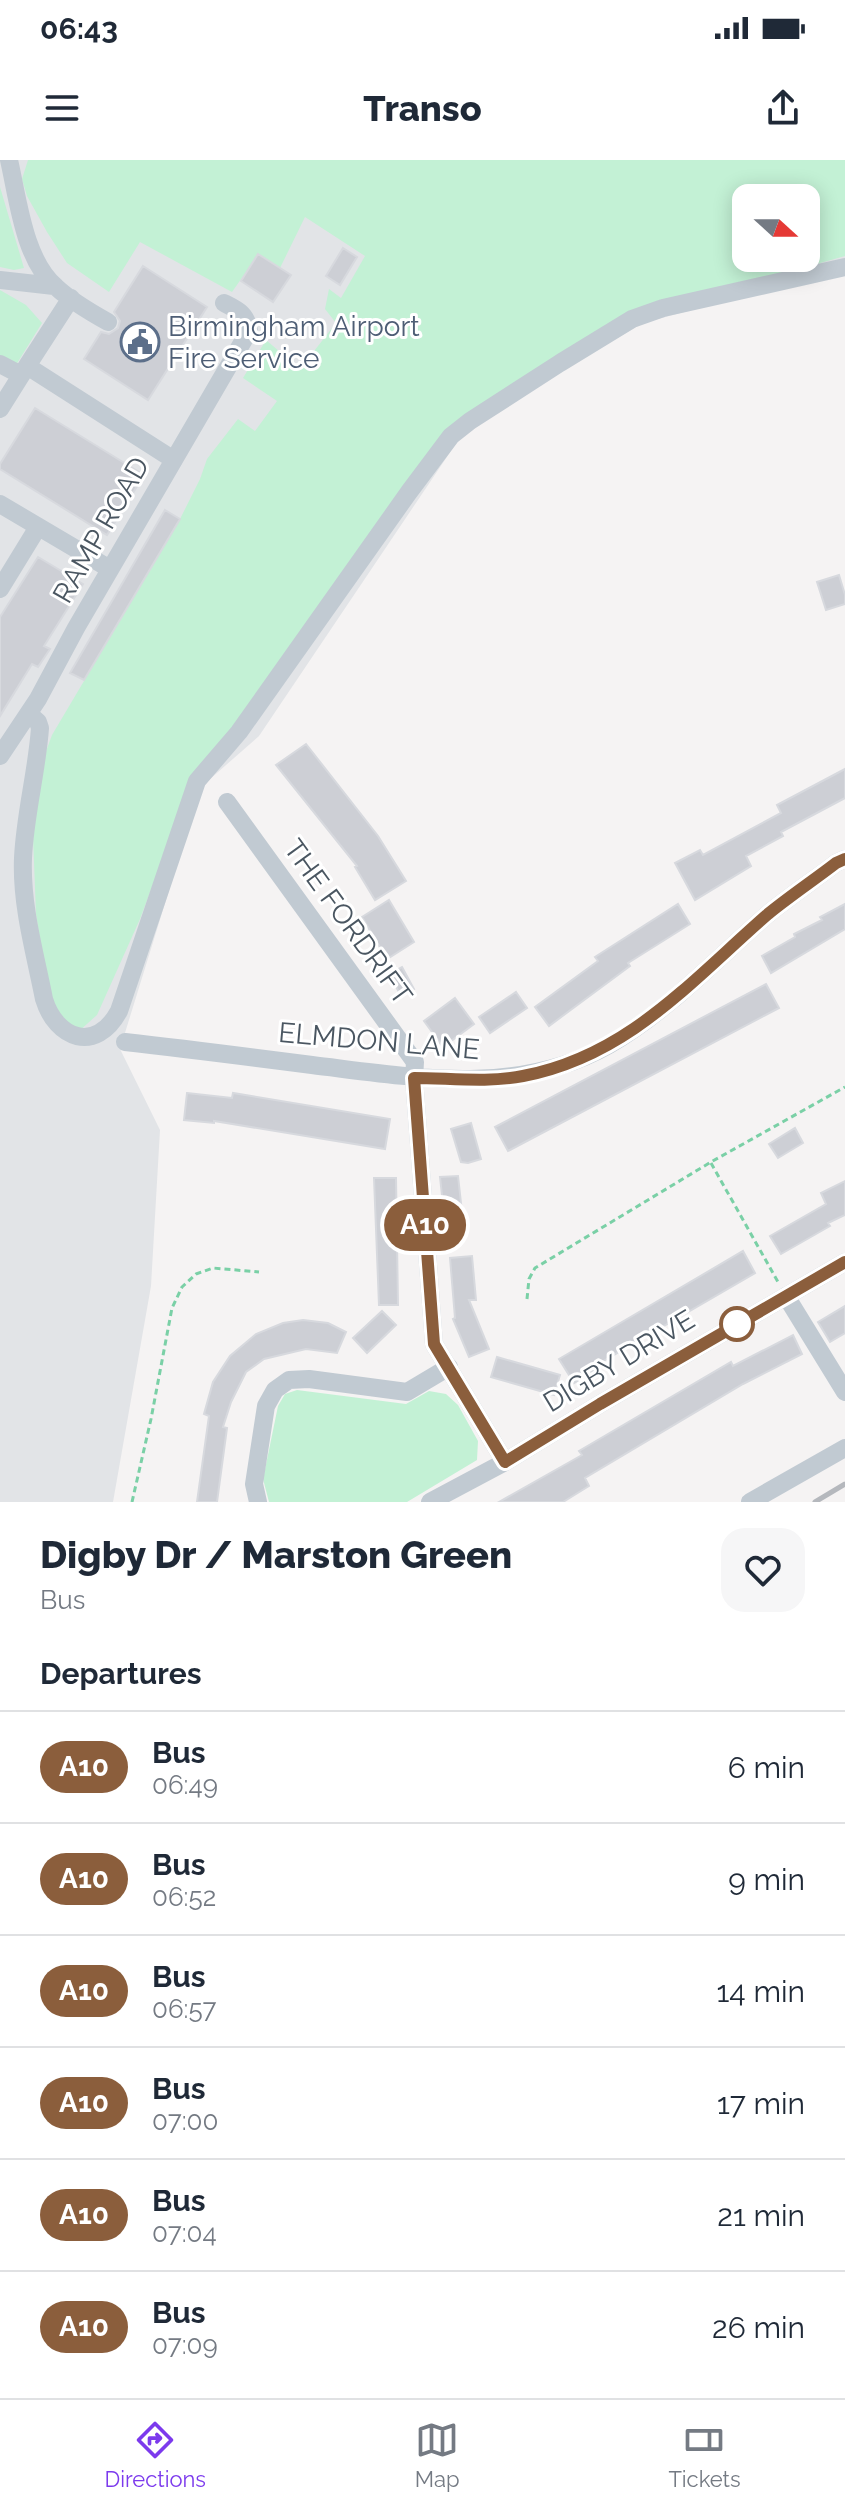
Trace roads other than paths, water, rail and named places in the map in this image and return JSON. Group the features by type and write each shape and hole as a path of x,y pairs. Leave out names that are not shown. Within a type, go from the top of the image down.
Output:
{"street":[{"path":"9,160 24,230 38,263 54,286 108,322"},
{"path":"29,714 40,728 27,816 23,869 26,908 48,1013 54,1021 82,1037 92,1038 112,1024 119,1011 197,781 239,732 451,436 547,371 632,319 663,308 845,267"},
{"path":"0,280 54,286"},
{"path":"0,409 71,298"},
{"name":"RAMP ROAD","path":"0,756 29,714 249,331 248,321 242,313 224,303"},
{"path":"0,364 24,370 174,460"},
{"path":"0,504 110,569"},
{"path":"0,589 38,527"},
{"name":"THE FORDRIFT","path":"227,802 415,1062 414,1078"},
{"name":"ELMDON LANE","path":"125,1042 414,1078 501,1079 558,1068 585,1058 655,1016 771,912 845,859"},
{"path":"414,1078 434,1344 505,1462"},
{"name":"DIGBY DRIVE","path":"430,1502 505,1462 845,1262"},
{"path":"786,1296 845,1392"},
{"path":"258,1502 254,1484 266,1406 275,1390 289,1380 309,1379 407,1392 449,1367"},
{"path":"750,1502 845,1448"}],"railway":[{"path":"815,1502 845,1484"}],"place":[{"name":"Birmingham Airport Fire Service","path":"140,342"}]}
